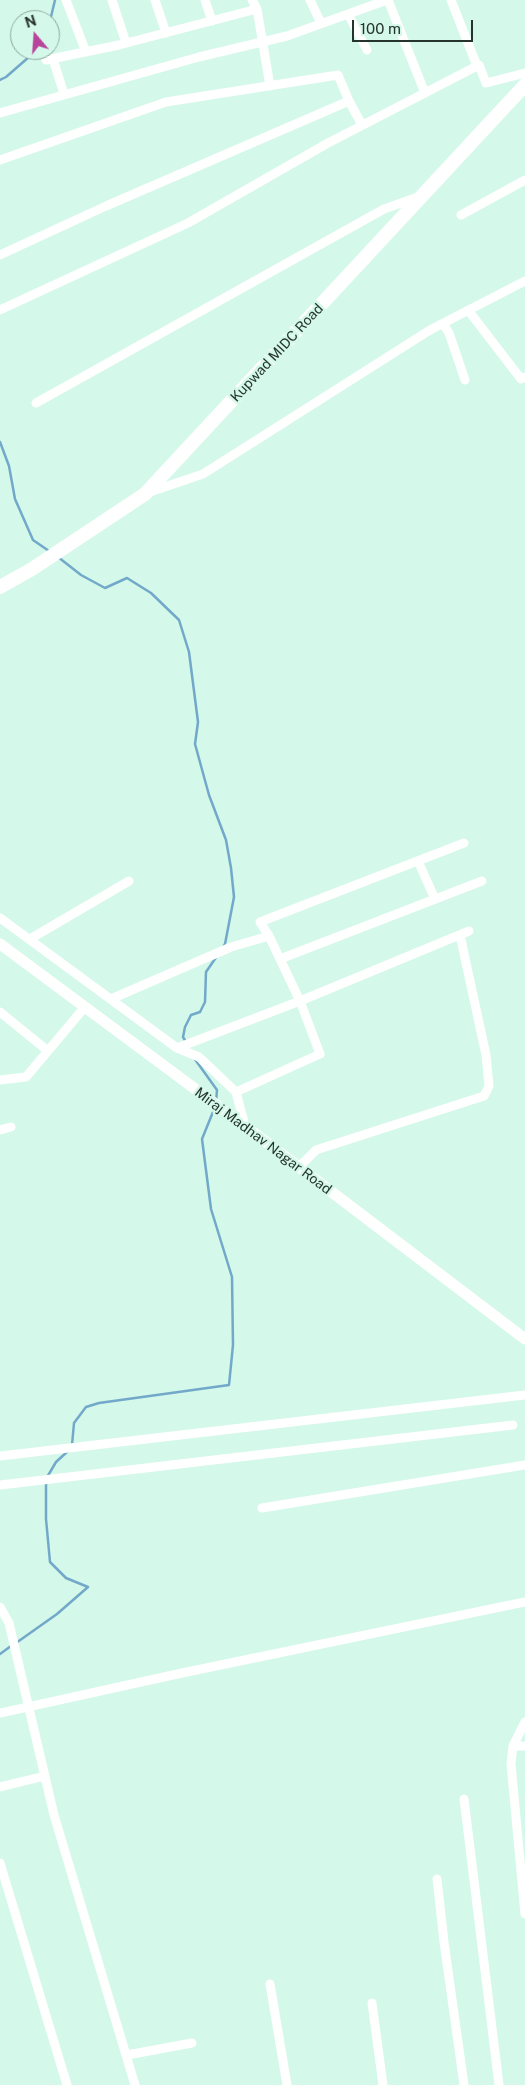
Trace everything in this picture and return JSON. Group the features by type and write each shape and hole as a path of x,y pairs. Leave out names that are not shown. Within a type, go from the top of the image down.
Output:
{"main road":[{"name":"Kupwad MIDC Road","path":"0,587 32,569 145,494 426,194 525,85"}],"street":[{"path":"66,0 86,52"},
{"path":"112,0 126,43"},
{"path":"155,0 166,33"},
{"path":"205,0 212,21"},
{"path":"252,0 257,10 270,86"},
{"path":"310,0 321,23"},
{"path":"0,113 199,56 287,36 348,14 361,4 387,0 425,92"},
{"path":"451,0 477,66 479,65 486,83 525,73"},
{"path":"64,94 50,60 257,10"},
{"path":"348,14 367,50"},
{"path":"0,310 188,223 328,143 477,66"},
{"path":"0,160 166,102 338,75 362,125"},
{"path":"0,255 106,206 349,101"},
{"path":"461,215 525,180"},
{"path":"36,403 384,209 426,194"},
{"path":"145,494 203,474 443,324 525,281"},
{"path":"468,310 523,378 525,388"},
{"path":"443,324 449,334 465,380"},
{"path":"236,1092 320,1054 300,1001 269,936 260,922 464,843"},
{"path":"418,860 435,899"},
{"path":"30,939 129,881"},
{"path":"280,959 482,881"},
{"path":"0,918 177,1048 198,1057 236,1092 245,1126"},
{"path":"177,1048 300,1001 469,931"},
{"path":"299,1168 316,1150 484,1096 490,1086 486,1055 460,935"},
{"path":"111,998 231,947 269,936"},
{"name":"Miraj Madhav Nagar Road","path":"0,944 299,1168 519,1329 525,1339"},
{"path":"0,1080 26,1077 84,1008"},
{"path":"0,1012 48,1051"},
{"path":"0,1130 11,1127"},
{"path":"0,1456 525,1395"},
{"path":"0,1485 513,1425"},
{"path":"262,1508 525,1465"},
{"path":"0,1713 525,1602"},
{"path":"0,1607 8,1623 27,1708 57,1824 127,2055 134,2085"},
{"path":"525,1722 513,1746 511,1764 524,1886 525,1914"},
{"path":"513,1746 525,1746"},
{"path":"0,1787 44,1776"},
{"path":"464,1799 498,2085"},
{"path":"0,1863 67,2085"},
{"path":"437,1879 464,2085"},
{"path":"270,1984 287,2085"},
{"path":"372,2004 384,2085"},
{"path":"127,2055 192,2043"}],"waterway":[{"path":"53,10 55,0"},
{"path":"0,80 26,60"},
{"path":"0,442 9,466 15,499 33,540 49,551"},
{"path":"58,557 81,575 105,588 127,578 151,593 179,620 189,652 198,722 195,744 209,795 226,840 231,868 234,897 223,947"},
{"path":"186,1042 183,1037 185,1027 191,1015 200,1012 205,1002 206,972 217,956"},
{"path":"194,1058 217,1090 216,1102"},
{"path":"72,1445 74,1423 86,1407 99,1403 229,1385 233,1345 232,1277 211,1209 202,1139 215,1107"},
{"path":"16,1643 57,1614 88,1587 66,1578 50,1562 46,1519 46,1479 56,1462 68,1451"},
{"path":"0,1654 11,1646"}]}
